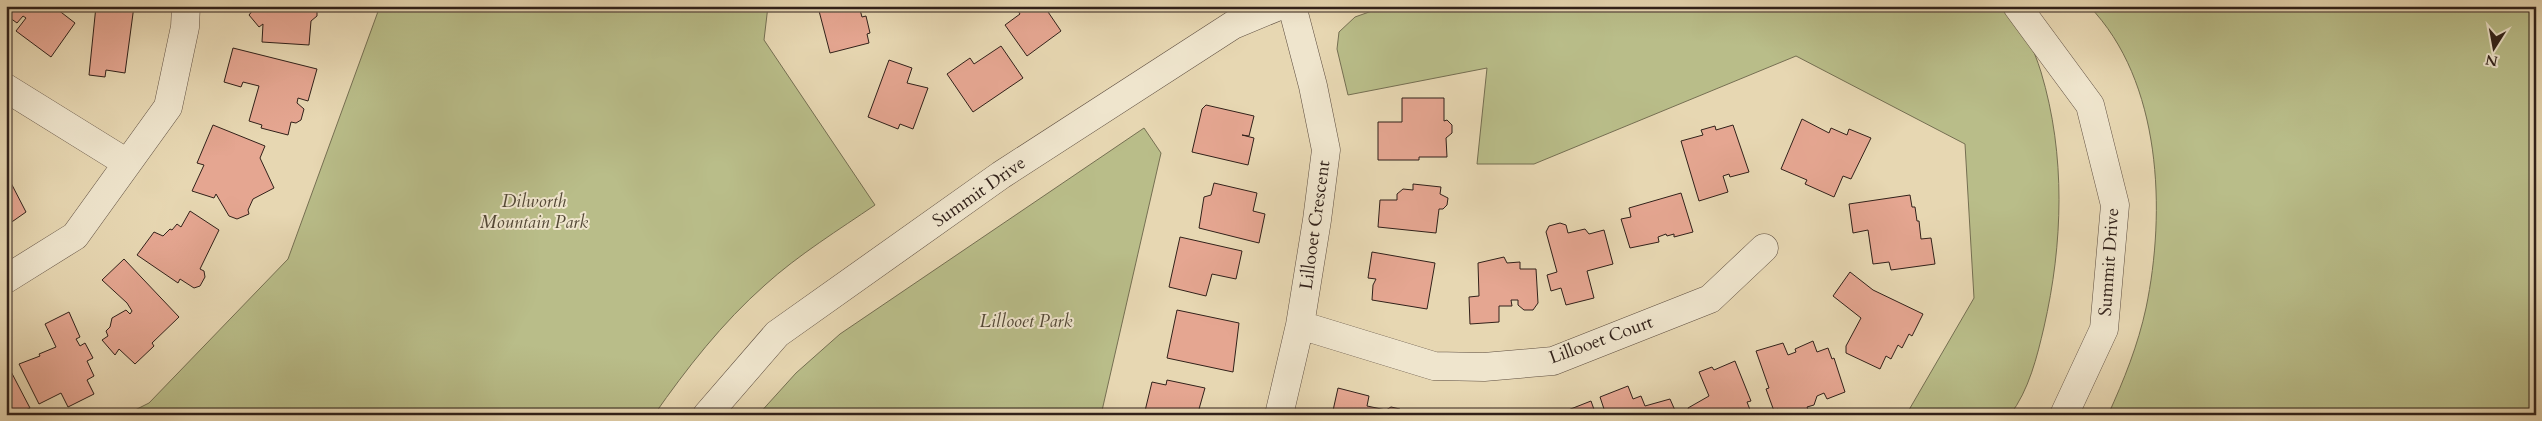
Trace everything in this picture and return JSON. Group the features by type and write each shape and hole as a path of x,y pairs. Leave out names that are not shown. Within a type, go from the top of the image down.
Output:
{"street":[{"path":"6,279 75,236 168,107 185,27 186,6"},
{"name":"Summit Drive","path":"707,415 777,334 1001,175 1232,25 1279,6"},
{"name":"Lillooet Crescent","path":"1279,415 1300,325 1326,150 1313,86 1292,6"},
{"name":"Summit Drive","path":"2017,6 2090,106 2115,205 2104,329 2064,415"},
{"path":"6,88 127,163"},
{"name":"Lillooet Court","path":"1300,325 1434,366 1484,367 1553,360 1710,299 1764,248"}],"green space":[{"name":"Dilworth Mountain Park","path":"380,6 768,6 764,40 875,205 791,263 749,300 706,347 654,415 125,415 149,403 288,259"},
{"path":"1386,6 2013,6 2038,63 2049,103 2055,135 2059,200 2055,264 2044,327 2031,373 2017,405 2010,415 1906,415 1974,298 1965,144 1796,56 1534,164 1477,164 1487,68 1348,95 1337,49 1339,32 1355,17"},
{"path":"2089,6 2536,6 2536,415 2108,415 2130,362 2146,308 2156,231 2156,190 2152,149 2144,109 2132,71 2113,37"},
{"name":"Lillooet Park","path":"1144,128 1161,153 1101,415 758,415 796,373 840,334"}],"building":[{"path":"6,6 53,6 75,23 51,57 16,31 26,18 23,16 17,23 6,15"},
{"path":"96,6 134,6 125,73 106,70 105,77 89,75"},
{"path":"238,6 317,6 317,16 311,21 309,45 262,42 263,24 259,27 249,15 253,10 238,9"},
{"path":"859,6 862,17 866,16 870,33 867,34 869,43 830,53 818,7"},
{"path":"1015,6 1044,6 1061,31 1027,56 1005,25 1020,14"},
{"path":"1001,46 1023,78 973,112 947,74 970,58 974,64"},
{"path":"233,48 317,69 308,101 298,98 297,103 304,109 301,120 296,123 291,122 288,135 261,128 262,125 249,121 259,86 243,82 241,87 224,82"},
{"path":"889,60 912,68 907,83 928,88 913,129 900,124 898,129 868,117"},
{"path":"1402,98 1444,98 1444,121 1447,120 1452,125 1452,133 1446,138 1447,157 1419,157 1419,160 1378,160 1378,122 1402,122"},
{"path":"1206,105 1254,116 1249,136 1242,135 1254,138 1248,165 1192,152 1202,109"},
{"path":"1802,119 1829,133 1831,128 1847,135 1849,129 1871,138 1851,179 1843,176 1834,197 1805,184 1807,180 1781,169"},
{"path":"213,125 265,146 260,158 274,188 253,199 248,210 249,214 237,219 229,216 216,194 214,198 192,191 204,165 197,163"},
{"path":"1733,125 1749,172 1730,177 1729,174 1723,176 1728,192 1699,201 1681,141 1703,135 1701,130 1715,126 1716,130"},
{"path":"11,183 26,212 6,226 6,186"},
{"path":"1214,183 1257,193 1253,211 1265,214 1259,243 1199,228 1204,197 1211,195"},
{"path":"1413,184 1441,187 1440,194 1448,198 1447,205 1443,209 1439,209 1436,233 1378,227 1380,200 1397,200 1397,194 1403,189 1413,190"},
{"path":"1681,193 1693,232 1674,237 1674,234 1667,236 1666,234 1658,237 1659,242 1630,248 1621,219 1631,217 1629,208"},
{"path":"1910,195 1912,207 1915,207 1917,221 1919,221 1921,239 1931,238 1935,264 1891,270 1889,262 1873,264 1868,230 1853,233 1849,204"},
{"path":"190,211 219,230 200,269 204,271 205,277 200,286 194,288 180,279 178,283 137,255 154,232 163,236 177,224 181,227"},
{"path":"1560,223 1566,225 1568,233 1585,229 1589,234 1604,230 1613,264 1587,271 1594,298 1566,305 1561,288 1551,291 1547,275 1557,272 1546,232 1549,226"},
{"path":"1180,237 1242,251 1236,279 1212,274 1206,296 1169,287"},
{"path":"1372,252 1435,263 1427,309 1372,300 1373,285 1376,279 1368,278"},
{"path":"1504,257 1507,263 1520,262 1520,269 1536,269 1538,303 1533,310 1524,310 1518,305 1518,300 1511,300 1512,306 1499,306 1499,322 1470,324 1469,297 1479,296 1478,263"},
{"path":"124,259 179,317 152,343 154,346 135,364 119,349 115,355 102,340 108,336 106,331 110,327 112,318 126,310 130,314 132,311 127,303 102,280"},
{"path":"1850,272 1873,290 1923,314 1912,336 1909,334 1902,348 1898,345 1891,359 1886,356 1880,369 1846,353 1846,346 1861,318 1833,296"},
{"path":"1177,310 1239,323 1233,372 1167,358"},
{"path":"69,312 80,337 76,339 80,346 85,343 93,358 87,361 94,376 87,380 94,394 68,407 61,393 39,404 19,364 56,347 45,324"},
{"path":"1813,341 1817,352 1828,348 1832,359 1834,358 1845,392 1827,399 1824,393 1817,396 1814,405 1807,407 1810,415 1779,415 1778,409 1774,411 1766,389 1769,388 1756,351 1783,343 1788,355 1796,352 1795,349"},
{"path":"1735,361 1751,401 1747,402 1752,415 1690,415 1688,408 1709,396 1699,372 1712,367 1714,370"},
{"path":"6,362 30,408 17,414 6,415"},
{"path":"1167,380 1205,388 1199,409 1209,412 1209,415 1144,415 1152,382 1166,385"},
{"path":"1628,386 1633,399 1641,396 1645,406 1670,399 1677,415 1606,415 1600,397"},
{"path":"1338,388 1369,396 1367,406 1386,410 1391,407 1400,409 1404,415 1332,415"},
{"path":"1591,401 1596,415 1564,415 1563,412"}]}
